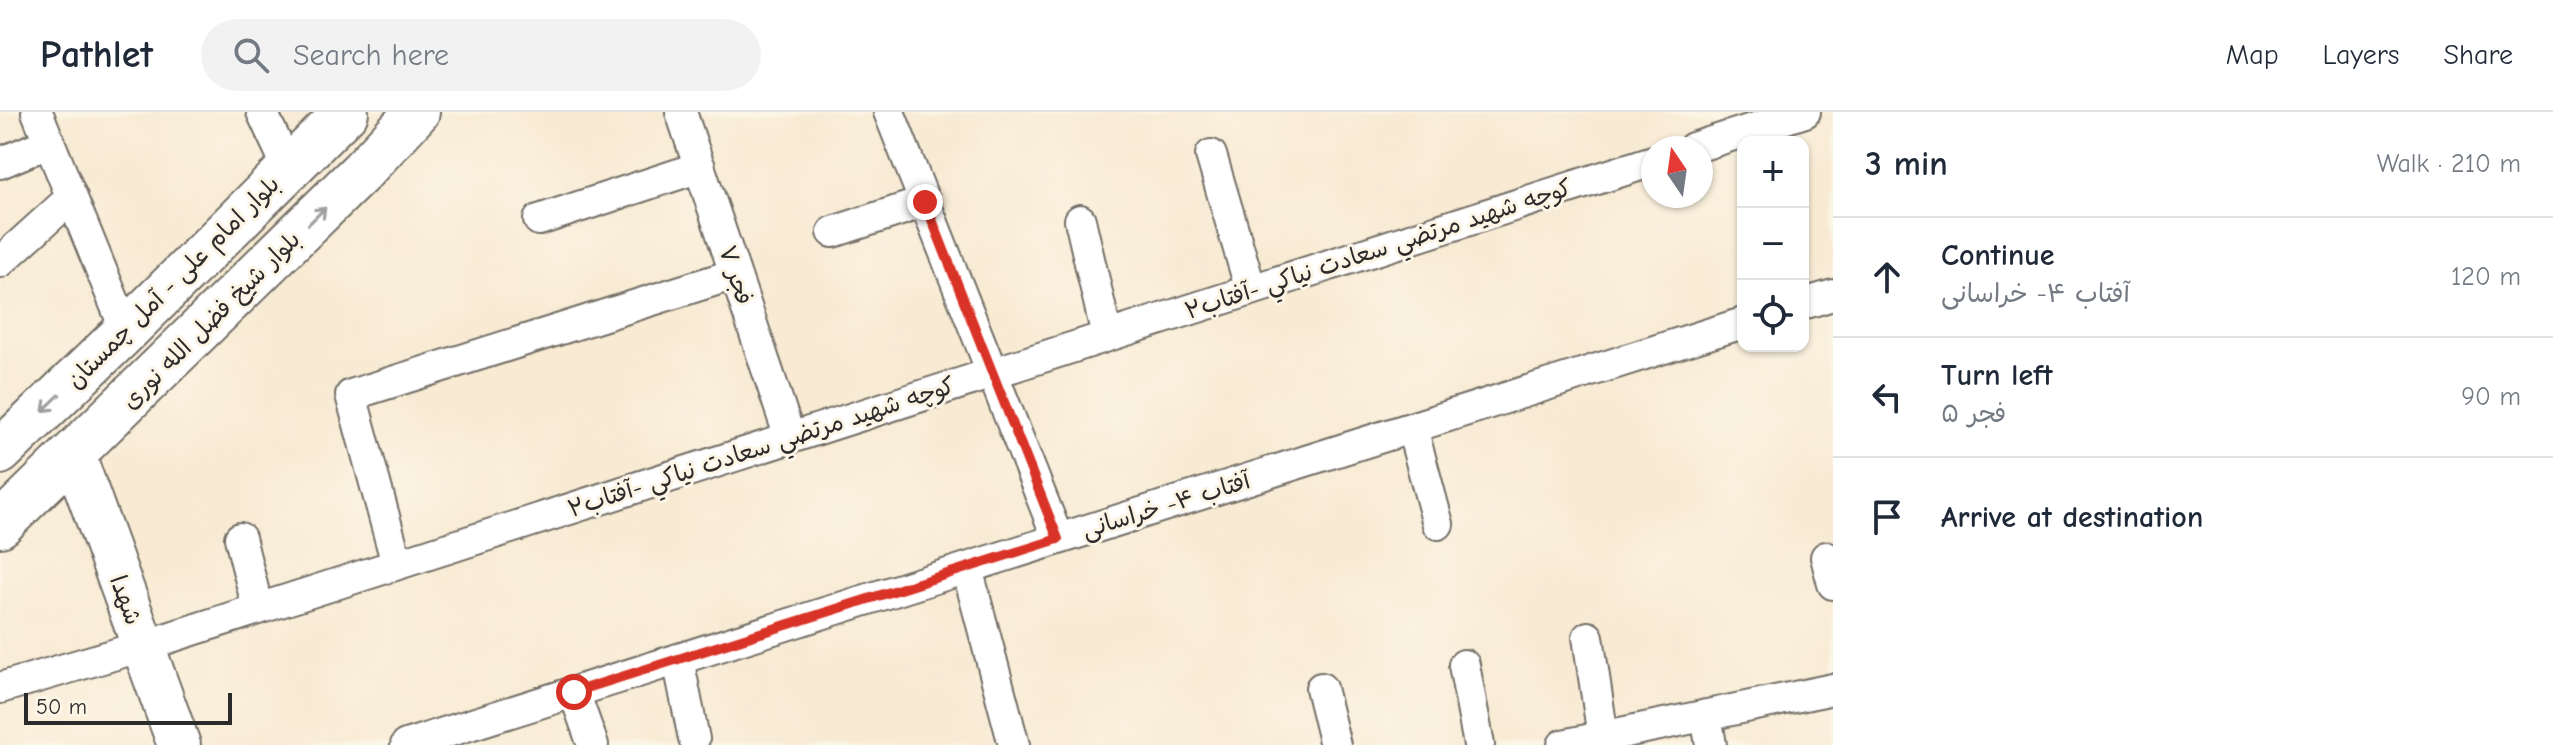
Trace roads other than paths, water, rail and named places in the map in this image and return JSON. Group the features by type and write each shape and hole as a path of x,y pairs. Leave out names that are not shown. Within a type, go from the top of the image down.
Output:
{"main road":[{"name":"بلوار شیخ فضل الله نوری","path":"0,525 362,171 417,112"},
{"name":"بلوار امام علی - آمل چمستان","path":"0,452 336,122"},
{"path":"336,122 359,150 362,171"},
{"name":"شهدا","path":"74,455 179,745"}],"street":[{"path":"37,112 126,331"},
{"path":"262,112 288,168"},
{"name":"فجر ۷","path":"681,112 790,438"},
{"path":"889,112 1058,539"},
{"path":"1713,142 1805,112"},
{"path":"0,163 50,142"},
{"path":"1211,155 1251,290"},
{"name":"كوچه شهيد مرتضي سعادت نياكي -آفتاب۲","path":"0,688 143,646 1641,165"},
{"path":"539,220 700,167"},
{"path":"0,262 72,197"},
{"path":"833,232 925,202"},
{"path":"1080,220 1107,336"},
{"path":"397,564 351,395 735,274"},
{"path":"1809,302 1833,295"},
{"name":"آفتاب ۴- خراسانی","path":"406,745 477,734 574,692 1737,325"},
{"path":"1412,428 1438,524"},
{"path":"240,538 258,609"},
{"path":"967,568 1014,745"},
{"path":"1588,637 1619,738"},
{"path":"678,659 694,739"},
{"path":"1464,665 1479,745"},
{"path":"1321,688 1335,745"},
{"path":"1563,745 1619,738 1706,715 1833,689"},
{"path":"574,692 593,745"},
{"path":"1706,715 1711,745"}]}
